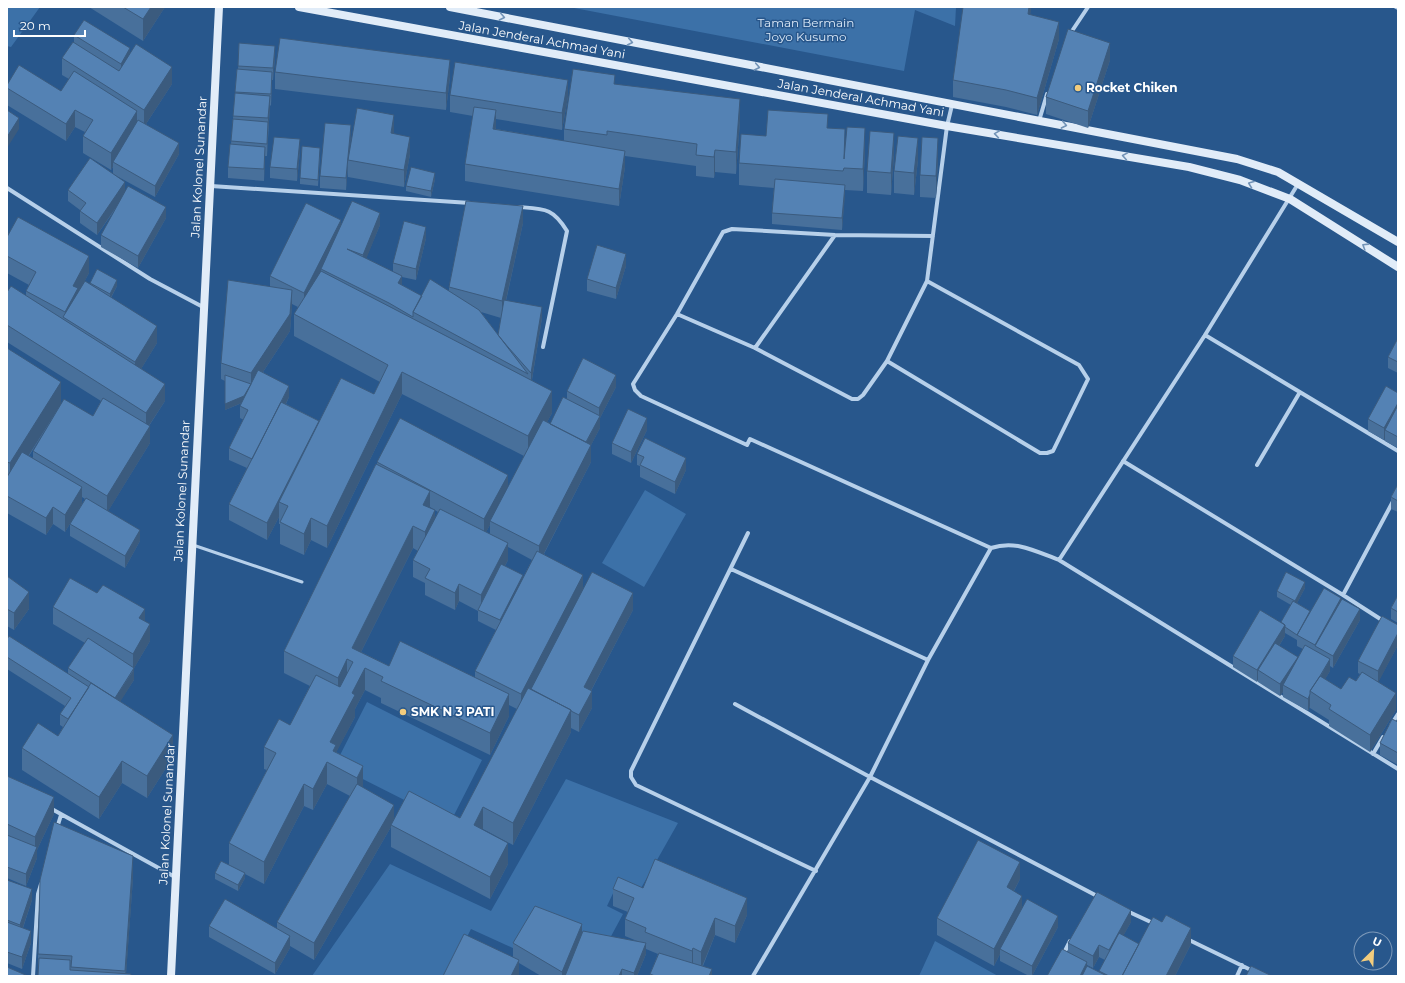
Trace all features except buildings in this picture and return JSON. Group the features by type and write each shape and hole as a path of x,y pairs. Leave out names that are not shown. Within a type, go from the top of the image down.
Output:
{"main road":[{"name":"Jalan Kolonel Sunandar","path":"170,976 203,307 220,7"},
{"name":"Jalan Jenderal Achmad Yani","path":"299,7 947,126 1189,168 1240,180 1290,199 1398,267"},
{"name":"Jalan Jenderal Achmad Yani","path":"450,7 1237,159 1278,172 1398,242"}],"street":[{"path":"1068,38 1088,7"},
{"path":"1039,121 1050,86"},
{"path":"677,314 755,348 852,399 858,399 863,396 887,361 927,281 947,126 952,105"},
{"path":"1059,560 1204,335 1298,184"},
{"path":"211,186 477,204"},
{"path":"7,188 150,279 203,307"},
{"path":"516,207 540,208 558,216 567,231 543,347"},
{"path":"933,236 835,235 732,229 723,232 677,314 633,384 635,390 641,396 748,445 750,439 991,548"},
{"path":"755,348 835,235"},
{"path":"887,361 1040,453 1047,454 1053,451 1088,379 1085,372 1079,365 927,281"},
{"path":"1204,335 1398,451"},
{"path":"1258,465 1300,392"},
{"path":"1123,461 1343,595 1392,627"},
{"path":"1343,595 1398,492"},
{"path":"748,533 631,771 631,777 636,785 816,871"},
{"path":"752,976 816,871 870,777 928,660 991,548 1003,544 1021,545 1059,560 1398,769"},
{"path":"731,569 928,660"},
{"path":"736,704 870,777 1102,899"},
{"path":"1390,727 1398,714"},
{"path":"1373,754 1385,734"},
{"path":"43,803 61,815 175,877"},
{"path":"55,836 61,815"},
{"path":"33,976 38,894 42,880"},
{"path":"32,892 38,894"},
{"path":"1092,902 1095,895"},
{"path":"1123,909 1158,925"},
{"path":"1179,935 1258,973"},
{"path":"1058,963 1073,936"},
{"path":"1237,976 1242,965"}],"lane":[{"path":"192,545 302,582"}],"green space":[{"path":"7,7 40,7 11,47 7,46"},
{"name":"Taman Bermain Joyo Kusumo","path":"569,7 956,7 955,26 915,10 904,71"},
{"path":"645,490 686,514 644,587 602,563"},
{"path":"367,702 482,760 450,823 335,765"},
{"path":"566,779 678,823 636,897 616,887 607,906 623,914 609,940 515,949 471,929 447,976 312,976 390,864 491,911"},
{"path":"935,941 998,976 919,976"}],"place":[{"name":"Rocket Chiken","path":"1078,88"},
{"name":"SMK N 3 PATI","path":"403,712"}]}
